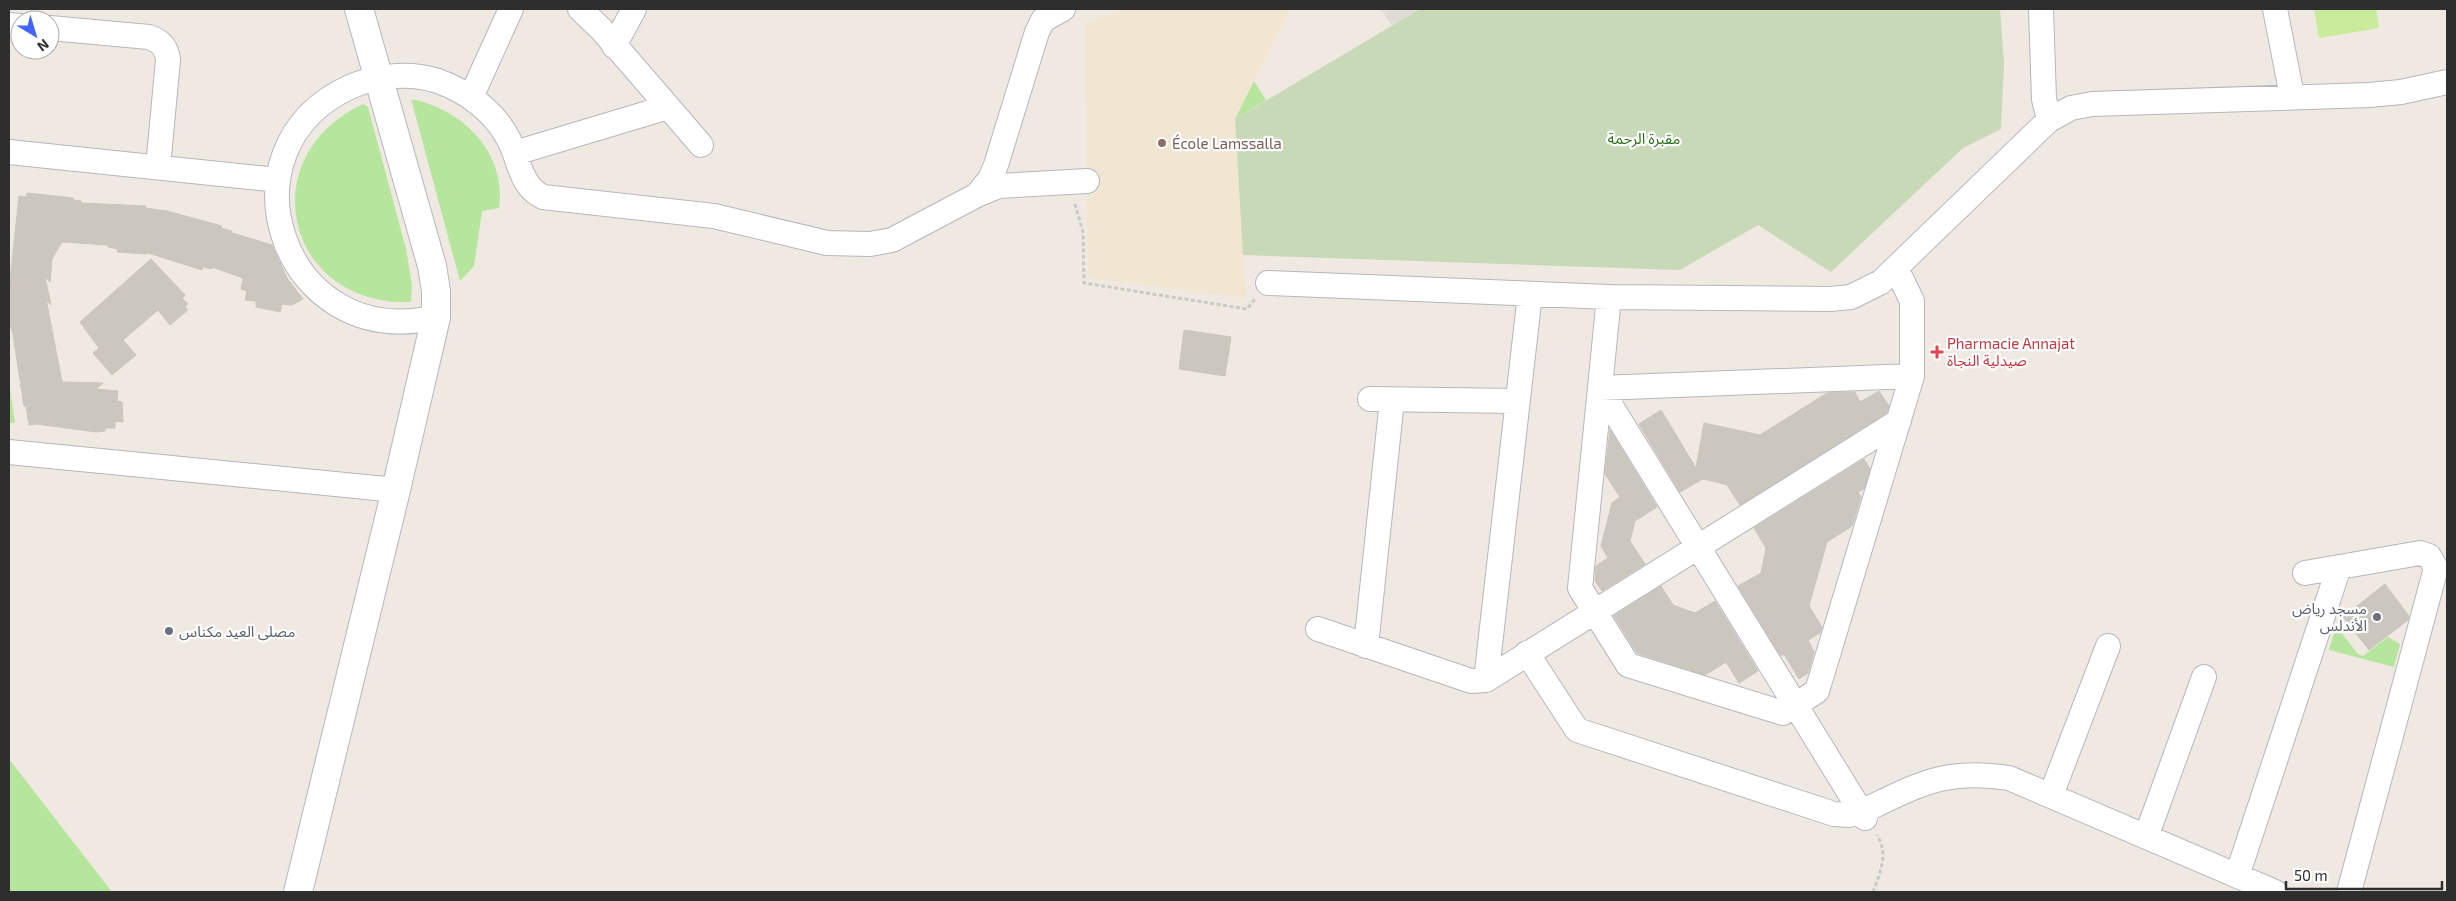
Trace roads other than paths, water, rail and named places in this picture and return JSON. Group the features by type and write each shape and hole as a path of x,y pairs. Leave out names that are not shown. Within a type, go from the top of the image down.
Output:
{"street":[{"path":"298,892 436,317 436,291 432,266 360,9"},
{"path":"471,97 511,9"},
{"path":"580,9 601,29 701,145"},
{"path":"614,46 634,9"},
{"path":"977,195 990,179 996,165 1037,32 1043,20 1063,9"},
{"path":"2041,9 2044,99 2049,120"},
{"path":"2275,9 2292,96"},
{"path":"60,29 149,37 156,39 165,48 168,60 158,167"},
{"path":"436,317 395,322 376,320 358,315 325,298 299,270 282,236 278,209 278,180 290,144 312,114 342,90 360,82 398,76 436,81 471,97 498,124 515,153 525,183 533,192 543,197 714,216 827,243 870,244 892,240 977,195 999,186 1079,181"},
{"path":"1268,283 1609,297 1844,298 1866,292 1881,282 2049,120 2070,108 2092,104 2292,96 2369,95 2400,92 2447,82"},
{"path":"515,153 668,107"},
{"path":"9,152 278,180"},
{"path":"1609,297 1580,588 1628,665 1782,713 1817,691 1912,376 1912,301 1896,268"},
{"path":"1486,680 1530,294"},
{"path":"1600,388 1912,376"},
{"path":"1600,388 1863,815"},
{"path":"1366,646 1381,400 1518,401"},
{"path":"1318,629 1470,681 1486,680 1898,421"},
{"path":"9,452 396,490"},
{"path":"2305,573 2420,553 2430,556 2436,568 2349,892"},
{"path":"2237,876 2339,567"},
{"path":"2051,795 2108,646"},
{"path":"1527,653 1577,730 1834,814 1863,815 1931,780 1960,774 1982,774 2009,778 2275,892"},
{"path":"2146,837 2204,676"}],"place":[{"name":"École Lamssalla","path":"1162,143"},
{"name":"Pharmacie Annajat صيدلية النجاة","path":"1937,352"},
{"name":"مسجد رياض الأندلس","path":"2377,617"},
{"name":"مصلى العيد مكناس","path":"169,631"}],"park label":[{"name":"مقبرة الرحمة","path":"1644,138"}]}
